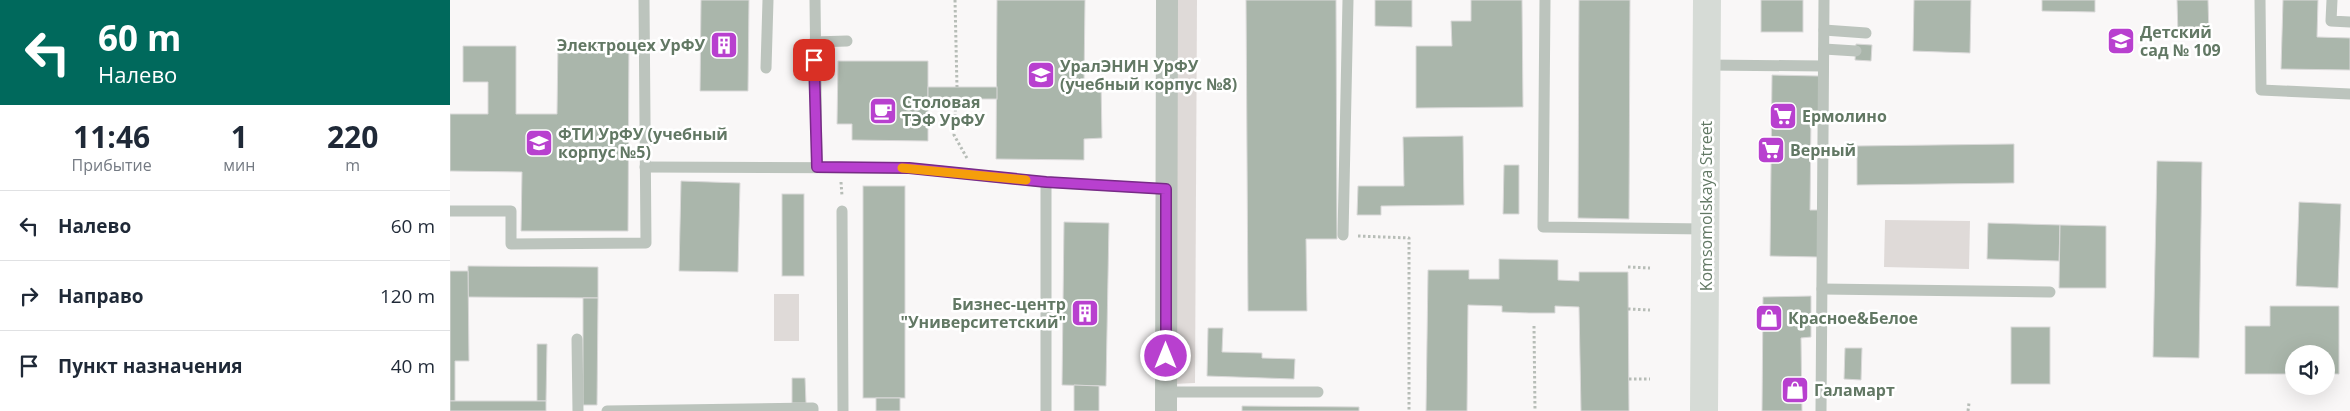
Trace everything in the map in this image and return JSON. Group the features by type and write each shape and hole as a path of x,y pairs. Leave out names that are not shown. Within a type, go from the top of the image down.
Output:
{"main road":[{"name":"Komsomolskaya Street","path":"1704,411 1707,0"}],"street":[{"path":"1166,402 1167,0"}],"lane":[{"path":"450,211 511,211 511,244 646,243 644,0"},
{"path":"766,68 768,0"},
{"path":"815,0 814,42 817,167"},
{"path":"1343,235 1348,0"},
{"path":"1545,0 1543,227 1706,228"},
{"path":"1821,411 1824,0"},
{"path":"2260,0 2261,90 2350,94"},
{"path":"2332,0 2331,21 2350,22"},
{"path":"1824,30 1866,32"},
{"path":"814,42 847,42"},
{"path":"1824,49 1856,52"},
{"path":"1707,65 1824,66"},
{"path":"646,167 909,168 1046,182 1166,189"},
{"path":"1046,182 1046,411"},
{"path":"842,211 843,411"},
{"path":"1822,288 2050,292"},
{"path":"577,339 578,411"},
{"path":"1166,402 1318,392"},
{"path":"607,411 813,408 813,411"}],"path":[{"path":"955,0 957,87"},
{"path":"956,99 954,135 976,174"},
{"path":"841,167 842,211"},
{"path":"1343,235 1409,238 1410,411"},
{"path":"1628,267 1650,268"},
{"path":"1628,309 1650,310"},
{"path":"1534,326 1535,411"},
{"path":"1629,379 1650,379"},
{"path":"1968,403 1968,411"}],"shaded area":[{"path":"1175,0 1197,0 1195,383 1173,384"},
{"path":"1885,220 1970,221 1969,269 1884,267"},
{"path":"774,294 799,294 799,341 774,341"}],"building":[{"name":"Электроцех УрФУ","path":"701,0 749,0 748,91 700,91"},
{"name":"УралЭНИН УрФУ (учебный корпус №8)","path":"997,0 1085,0 1084,83 1101,82 1102,138 1084,139 1084,160 996,159"},
{"path":"1246,0 1336,0 1337,239 1306,239 1307,311 1248,311"},
{"path":"1375,0 1412,0 1412,27 1375,26"},
{"path":"1471,0 1522,0 1523,107 1416,108 1416,46 1452,46 1451,21 1471,21"},
{"path":"1579,0 1630,0 1629,219 1578,218"},
{"path":"1761,0 1803,0 1803,32 1761,32"},
{"path":"1914,0 1971,0 1970,53 1913,51"},
{"path":"2042,0 2095,0 2095,12 2042,11"},
{"path":"2177,0 2208,0 2209,36 2178,36"},
{"path":"2283,0 2318,0 2317,37 2350,38 2350,70 2281,69"},
{"name":"ФТИ УрФУ (учебный корпус №5)","path":"558,41 629,41 628,231 521,231 522,172 450,171 450,114 488,114 488,82 463,82 463,46 516,46 516,114 557,114"},
{"path":"1856,44 1872,45 1871,61 1855,60"},
{"name":"Столовая ТЭФ УрФУ","path":"838,61 928,61 928,141 852,140 852,124 837,124"},
{"path":"1772,75 1819,76 1819,118 1811,118 1810,210 1819,210 1818,257 1770,256"},
{"path":"928,87 997,87 997,99 928,99"},
{"path":"1463,136 1464,205 1381,206 1381,215 1357,215 1358,186 1404,186 1403,137"},
{"path":"2014,144 2014,183 1857,185 1857,146"},
{"path":"2157,161 2202,162 2199,358 2153,357"},
{"path":"1504,165 1519,165 1519,214 1503,214"},
{"path":"681,181 740,183 738,272 679,271"},
{"path":"863,186 905,186 905,398 863,398"},
{"path":"782,194 804,194 804,276 782,276"},
{"path":"2299,202 2341,204 2338,288 2296,286"},
{"name":"Бизнес-центр \"Университетский\"","path":"1064,222 1109,223 1106,386 1062,385"},
{"path":"1988,223 2060,225 2059,261 1987,259"},
{"path":"2060,225 2106,226 2106,288 2059,288"},
{"path":"1499,259 1558,260 1558,280 1579,281 1579,272 1628,272 1629,411 1581,411 1579,307 1555,306 1555,313 1529,313 1502,312 1502,306 1468,305 1467,411 1426,411 1428,270 1469,270 1469,279 1499,279"},
{"path":"468,266 598,267 598,298 468,297"},
{"path":"450,271 468,271 469,361 455,361 455,401 450,401"},
{"path":"1811,296 1811,337 1801,338 1802,411 1762,411 1763,297"},
{"path":"583,298 598,298 597,405 583,405"},
{"path":"2270,306 2339,306 2339,374 2335,374 2335,345 2285,345 2285,374 2245,374 2245,326 2270,326"},
{"path":"2011,327 2050,327 2050,384 2011,384"},
{"path":"1208,328 1223,328 1222,352 1262,353 1262,358 1295,359 1294,379 1207,376"},
{"path":"537,344 547,344 546,401 537,401"},
{"path":"1845,348 1862,348 1861,380 1844,379"},
{"path":"792,378 805,378 806,403 792,403"},
{"path":"1074,385 1099,386 1099,411 1074,411"},
{"path":"876,398 900,398 900,411 876,411"},
{"path":"450,401 546,401 546,411 450,411"},
{"path":"1242,406 1359,407 1359,411 1242,411"}],"slow traffic":[{"path":"902,168 1026,180"}],"place":[{"name":"Детский сад № 109","path":"2121,41"},
{"name":"Электроцех УрФУ","path":"724,45"},
{"name":"УралЭНИН УрФУ (учебный корпус №8)","path":"1041,75"},
{"name":"Столовая ТЭФ УрФУ","path":"883,111"},
{"name":"Ермолино","path":"1783,116"},
{"name":"ФТИ УрФУ (учебный корпус №5)","path":"539,143"},
{"name":"Верный","path":"1771,150"},
{"name":"Бизнес-центр \"Университетский\"","path":"1085,313"},
{"name":"Красное&Белое","path":"1769,318"},
{"name":"Галамарт","path":"1795,390"}],"route":[{"path":"814,60 817,167 909,168 1046,182 1166,189 1166,356"}]}
